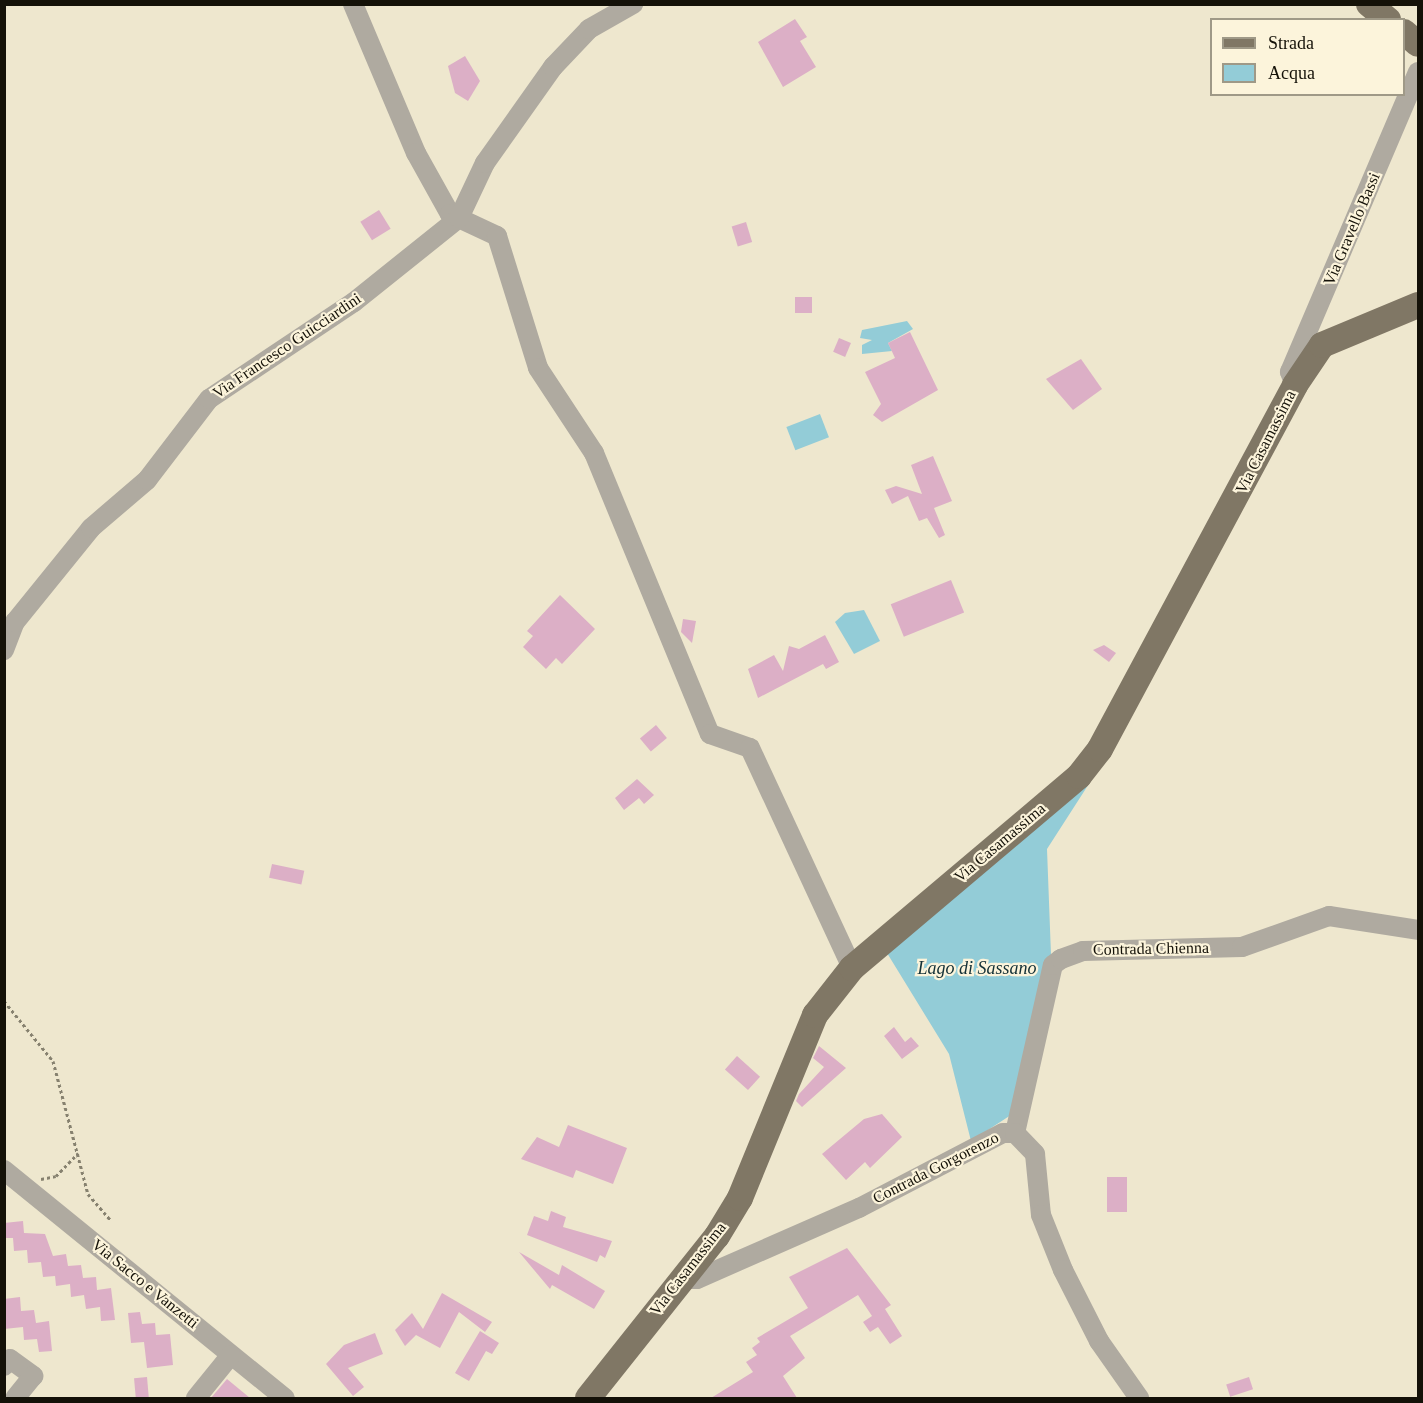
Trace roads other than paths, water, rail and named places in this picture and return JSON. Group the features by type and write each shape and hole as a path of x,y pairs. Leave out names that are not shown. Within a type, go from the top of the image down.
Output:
{"main road":[{"path":"1369,4 1386,18"},
{"name":"Via Casamassima","path":"588,1398 681,1279 740,1198 815,1015 852,968 1079,776 1100,749 1295,385 1322,345 1419,304"}],"street":[{"path":"353,4 429,178 450,214 456,221 497,236 538,368 594,453 710,734 750,748 852,968"},
{"path":"456,221 485,163 553,67 589,29 633,4"},
{"name":"Via Gravello Bassi","path":"1295,385 1290,372 1419,72"},
{"name":"Via Francesco Guicciardini","path":"4,650 15,622 84,537 147,480 209,399 354,302 456,221"},
{"name":"Contrada Chienna","path":"1015,1133 1053,965 1061,959 1083,951 1242,947 1329,916 1419,930"},
{"name":"Contrada Gorgorenzo","path":"681,1279 719,1269 859,1208 1003,1133 1015,1133 1035,1154 1041,1215 1063,1270 1099,1341 1139,1398"},
{"name":"Via Sacco e Vanzetti","path":"4,1170 285,1398"},
{"path":"196,1398 231,1354"},
{"path":"4,1366 10,1359 33,1376 15,1398"}],"water":[{"path":"907,321 913,329 888,343 892,351 862,354 862,345 872,340 860,338 862,330"},
{"path":"820,414 829,437 795,450 786,427"},
{"path":"864,610 880,641 854,654 835,622 845,613"},
{"name":"Lago di Sassano","path":"1094,776 1047,849 1051,955 1014,1113 971,1141 949,1054 887,953"}]}
